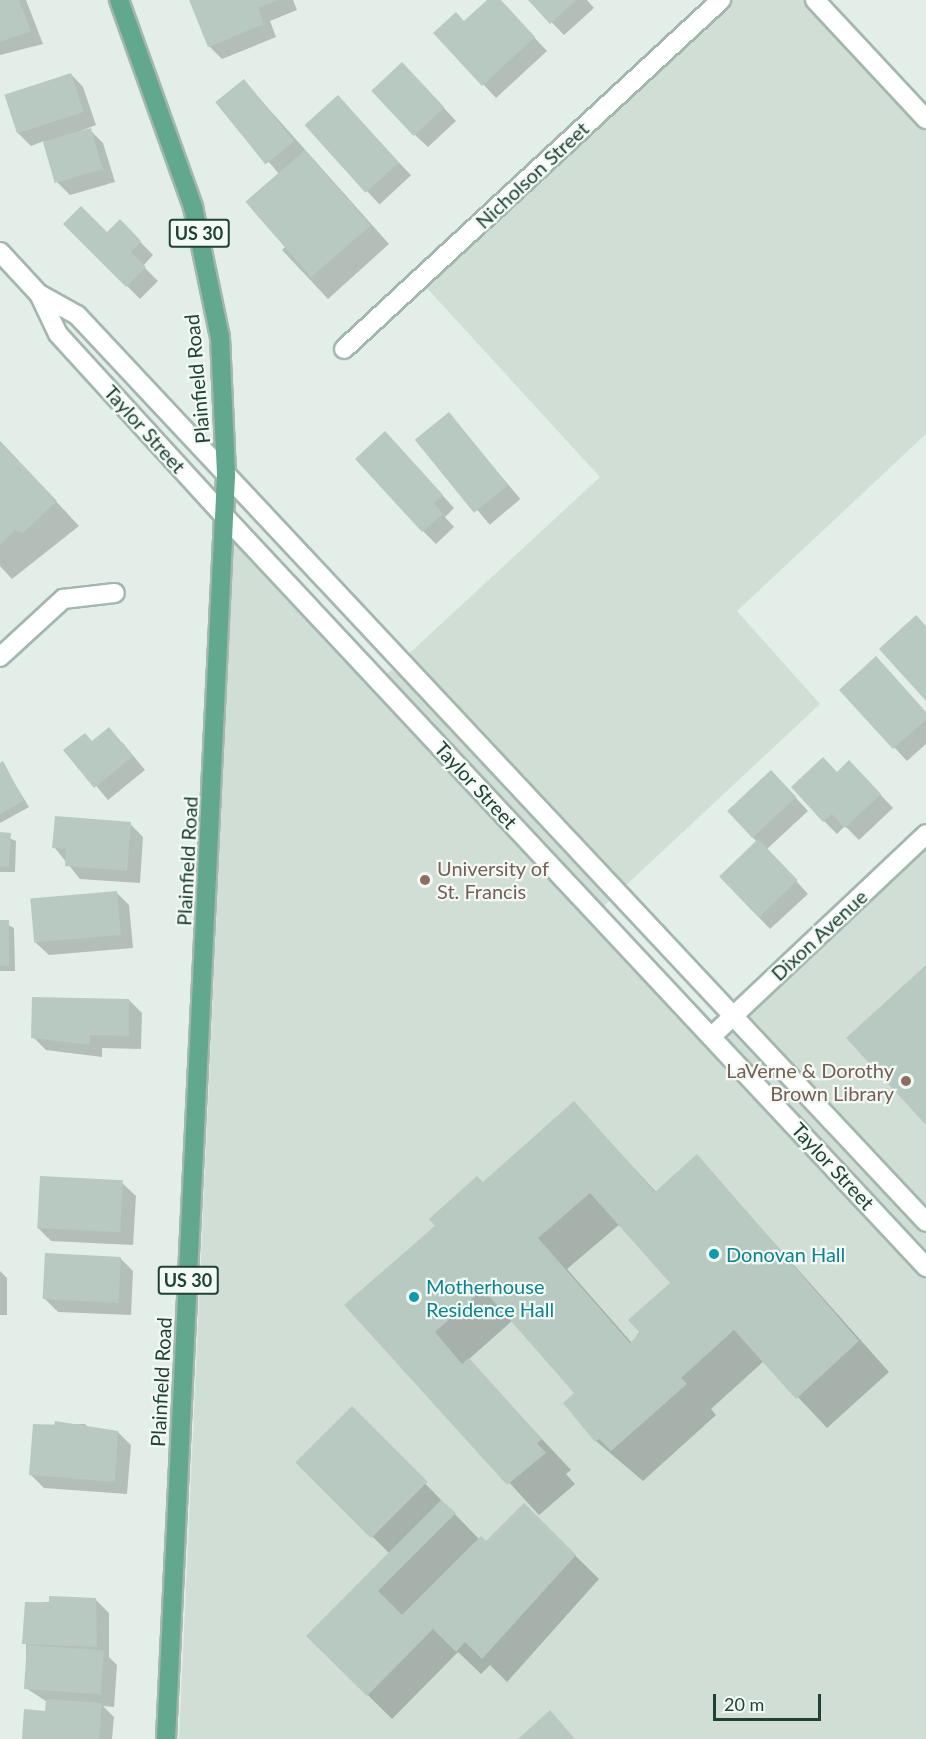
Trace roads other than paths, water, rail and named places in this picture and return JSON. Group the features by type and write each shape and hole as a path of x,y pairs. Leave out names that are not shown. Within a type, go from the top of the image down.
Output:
{"main road":[{"name":"Plainfield Road","path":"119,0 193,207 220,337 226,476 227,519 166,1739"}],"street":[{"name":"Nicholson Street","path":"344,349 721,0"},
{"path":"814,0 926,119"},
{"name":"Taylor Street","path":"0,252 39,294 58,334 227,519 926,1267"},
{"name":"Taylor Street","path":"39,294 77,315 926,1222"},
{"path":"0,657 63,599 115,592"},
{"name":"Dixon Avenue","path":"712,1036 926,834"}],"place":[{"name":"University of St. Francis","path":"425,880"},
{"name":"LaVerne & Dorothy Brown Library","path":"906,1081"},
{"name":"Donovan Hall","path":"714,1254"},
{"name":"Motherhouse Residence Hall","path":"414,1297"}]}
